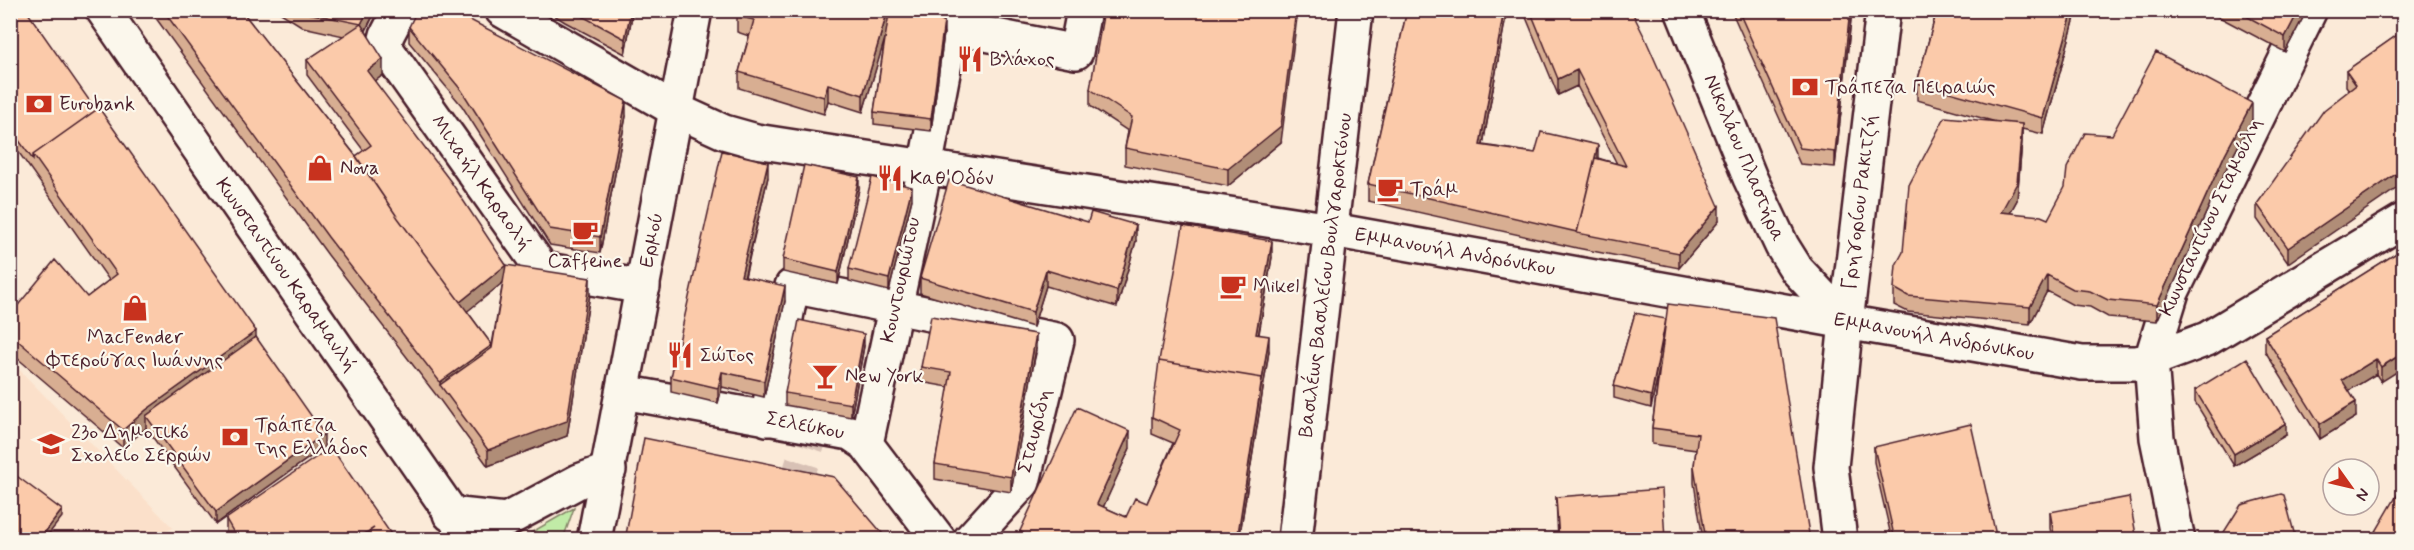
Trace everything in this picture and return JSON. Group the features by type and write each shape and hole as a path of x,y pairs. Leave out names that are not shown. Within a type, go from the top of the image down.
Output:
{"street":[{"name":"Κωνσταντίνου Καραμανλή","path":"102,10 460,527"},
{"name":"Μιχαήλ Καραολή","path":"400,10 384,46 542,269 643,287"},
{"name":"Εμμανουήλ Ανδρόνικου","path":"502,10 676,110 724,132 748,140 1332,230 2082,363 2137,363 2207,339 2403,220"},
{"name":"Ερμού","path":"594,540 695,10"},
{"path":"866,10 954,19 1076,52 1084,10"},
{"name":"Βασιλέως Βασιλείου Βουλγαροκτόνου","path":"1295,540 1356,10"},
{"name":"Νικολάου Πλαστήρα","path":"1682,10 1772,228 1797,270 1846,322"},
{"name":"Γρηγορίου Ρακιτζή","path":"1840,540 1831,467 1883,10"},
{"name":"Κωνσταντίνου Σταμούλη","path":"2178,540 2157,438 2151,360 2172,292 2310,10"},
{"name":"Κουντουριώτου","path":"866,444 925,168 954,19"},
{"path":"767,419 792,286 895,306"},
{"name":"Σταυρίδη","path":"895,306 1057,340 1023,482 970,540"},
{"name":"Σελεύκου","path":"622,392 850,433 866,444 939,540"},
{"path":"460,527 506,520 579,481 609,470"}],"shaded area":[{"name":"23ο Δημοτικό Σχολείο Σερρών","path":"10,360 173,528 150,539 11,539"}],"green space":[{"path":"574,508 563,539 520,539"}],"building":[{"path":"10,10 26,10 96,110 33,155 33,160 10,128"},
{"path":"163,10 241,10 355,155 398,218 492,345 440,382 328,237"},
{"path":"301,10 368,10 361,24"},
{"path":"417,10 451,10 626,101 600,237 550,229 462,91 409,27"},
{"path":"571,10 631,10 625,39"},
{"path":"739,10 888,10 863,95 828,84 824,97 739,72 754,20 737,16"},
{"path":"1104,10 1296,10 1281,126 1228,169 1125,148 1132,117 1090,89"},
{"path":"1407,10 1504,10 1480,145 1535,153 1541,132 1598,145 1577,232 1368,184"},
{"path":"1530,10 1631,10 1719,206 1679,253 1577,233 1595,158 1626,166 1577,70 1558,79"},
{"name":"Τράπεζα Πειραιώς","path":"1738,10 1850,10 1835,152 1800,148"},
{"path":"1937,10 2073,10 2043,118 1917,83"},
{"path":"2235,10 2299,10 2285,37"},
{"path":"889,13 944,21 931,119 874,112"},
{"path":"361,24 383,59 367,71 451,182 506,265 460,302 356,156 371,145 307,60"},
{"path":"2403,31 2403,169 2288,248 2257,204 2324,110 2356,85 2346,71"},
{"path":"2156,52 2252,103 2225,154 2157,305 2108,300 2090,291 2073,289 2047,275 2030,307 1908,296 1894,288 1896,265 1903,252 1909,185 1945,117 2022,124 2017,183 2001,212 2041,216 2048,219 2065,187 2067,168 2085,133 2112,135"},
{"path":"99,108 256,331 146,410 123,430 10,334 10,315 55,260 87,297 117,274 33,155"},
{"path":"722,151 768,162 741,276 785,286 764,381 722,372 718,388 671,377"},
{"path":"804,165 859,177 838,272 783,259"},
{"path":"872,177 912,187 889,279 849,269"},
{"path":"949,180 1088,222 1091,212 1136,225 1117,291 1046,270 1033,312 920,278"},
{"path":"1183,226 1272,241 1256,334 1269,336 1262,380 1262,378 1159,361"},
{"path":"2403,249 2403,353 2381,367 2376,359 2342,380 2356,402 2320,424 2265,336"},
{"path":"506,265 590,278 567,421 488,450 440,385 492,348"},
{"path":"1668,304 1774,318 1810,540 1706,540 1694,466 1698,434 1652,428"},
{"path":"1635,313 1666,319 1651,396 1614,386"},
{"path":"931,316 1036,334 1011,477 935,464 951,372 921,367"},
{"name":"New York","path":"799,320 864,334 851,404 785,393"},
{"name":"Τράπεζα της Ελλάδος","path":"256,337 324,434 216,512 146,416"},
{"path":"2247,358 2286,423 2234,454 2195,390"},
{"path":"1159,361 1262,378 1237,540 1033,540 1020,531 1077,407 1130,431 1097,504 1126,517 1135,498 1147,503 1180,430 1152,417"},
{"path":"1971,424 1997,540 1895,540 1874,447"},
{"path":"644,438 834,477 888,540 625,540"},
{"path":"331,447 395,540 359,540 374,528 355,540 238,540 226,519"},
{"path":"10,471 62,510 39,540 10,540"},
{"path":"2403,485 2403,540 2371,540"},
{"path":"1662,489 1665,540 1559,540 1556,497"},
{"path":"2284,495 2296,540 2219,540 2241,505"},
{"path":"2129,497 2137,540 2055,540 2050,512"}],"tunnel":[{"path":"777,540 814,427"}],"place":[{"name":"Βλάχος","path":"970,59"},
{"name":"Τράπεζα Πειραιώς","path":"1805,87"},
{"name":"Eurobank","path":"39,104"},
{"name":"Nova","path":"320,168"},
{"name":"Καθ'Οδόν","path":"890,178"},
{"name":"Τράμ","path":"1390,189"},
{"name":"Caffeine","path":"585,232"},
{"name":"Mikel","path":"1233,286"},
{"name":"MacFender Φτερούγας Ιωάννης","path":"135,308"},
{"name":"Σώτος","path":"680,355"},
{"name":"New York","path":"825,376"},
{"name":"Τράπεζα της Ελλάδος","path":"235,437"},
{"name":"23ο Δημοτικό Σχολείο Σερρών","path":"51,444"}]}
